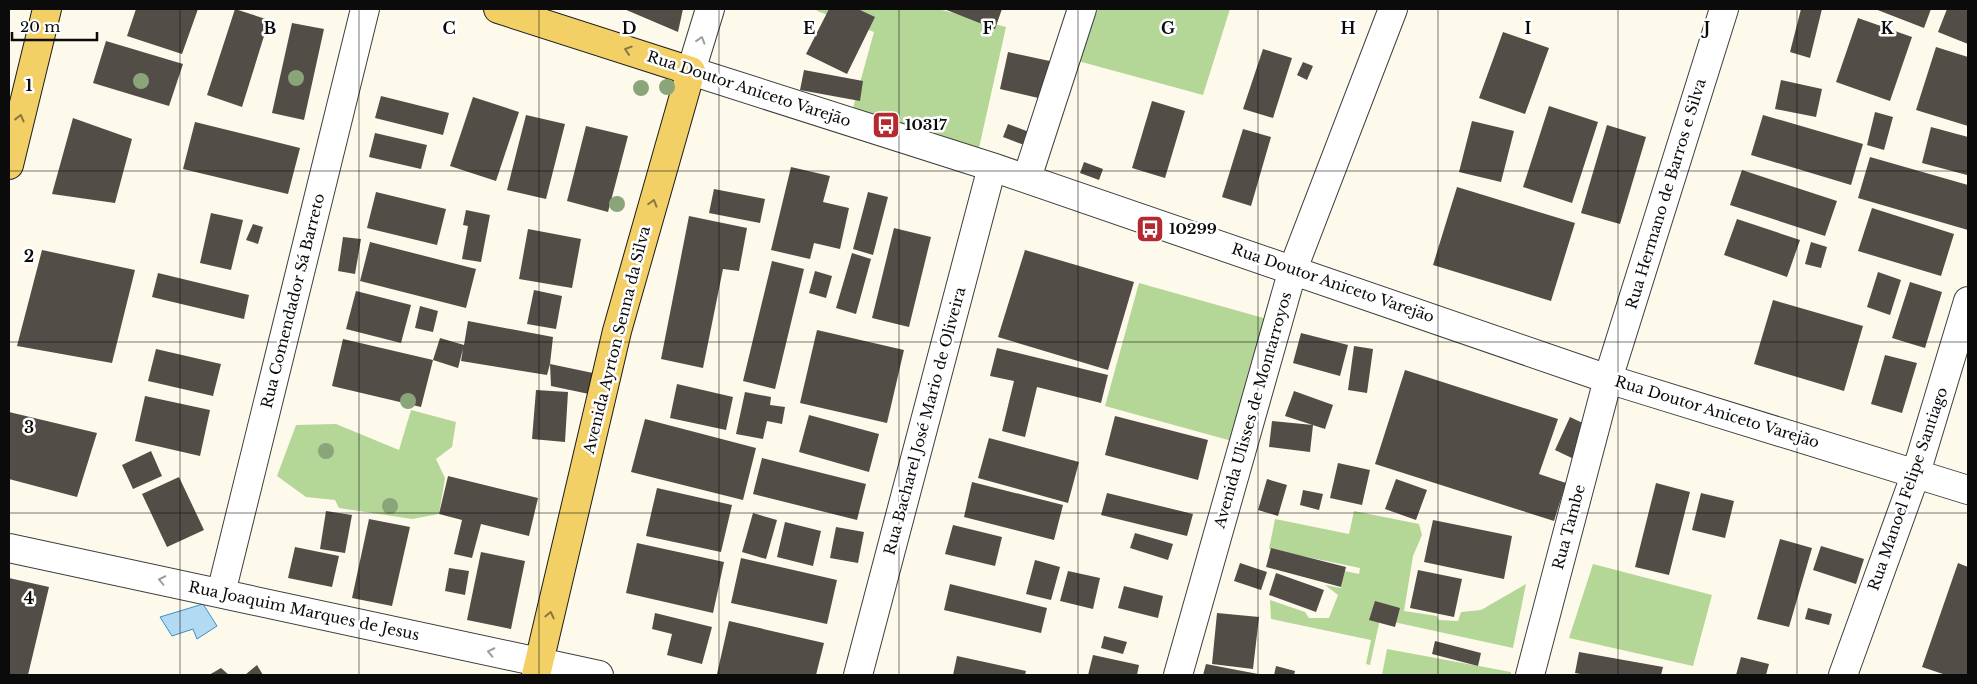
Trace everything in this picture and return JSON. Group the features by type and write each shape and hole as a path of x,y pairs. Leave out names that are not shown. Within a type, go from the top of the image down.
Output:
{"main road":[{"path":"9,165 47,9"},
{"name":"Rua Doutor Aniceto Varejão","path":"498,9 691,70"},
{"name":"Avenida Ayrton Senna da Silva","path":"538,669 617,331 691,70"}],"street":[{"name":"Rua Comendador Sá Barreto","path":"221,593 366,9"},
{"name":"Avenida Ayrton Senna da Silva","path":"691,70 710,9"},
{"path":"1027,178 1082,9"},
{"name":"Avenida Ulisses de Montarroyos","path":"1178,675 1293,269 1393,9"},
{"name":"Rua Hermano de Barros e Silva","path":"1608,379 1724,9"},
{"name":"Rua Doutor Aniceto Varejão","path":"691,70 992,166 1608,379 1968,490"},
{"name":"Rua Bacharel José Mario de Oliveira","path":"858,675 992,166"},
{"name":"Rua Manoel Felipe Santiago","path":"1843,675 1916,473 1968,301"},
{"name":"Rua Tambe","path":"1530,675 1608,379"},
{"name":"Rua Joaquim Marques de Jesus","path":"9,548 221,593 538,669 599,675"}],"green space":[{"path":"817,9 938,9 1006,27 979,148 853,108 874,32 817,11"},
{"path":"1098,9 1230,9 1203,95 1078,61"},
{"path":"1139,283 1267,319 1232,441 1105,406"},
{"path":"411,410 456,422 452,447 436,459 445,478 439,514 412,519 339,508 335,500 306,497 277,476 296,425 336,424 399,450"},
{"path":"1354,511 1419,524 1422,535 1413,556 1404,611 1437,616 1439,620 1458,621 1461,612 1481,610 1526,584 1513,648 1380,619 1370,665 1366,664 1371,640 1271,619 1270,600 1305,612 1309,618 1329,618 1338,595 1325,585 1341,588 1345,571 1359,574 1360,568 1269,549 1275,519 1349,534"},
{"path":"1593,564 1712,595 1693,666 1569,638"},
{"path":"1387,649 1511,672 1511,675 1382,675"}],"water":[{"path":"203,604 217,626 197,639 193,629 172,636 160,617"}],"building":[{"path":"136,9 198,9 182,54 127,36"},
{"path":"235,9 269,20 242,107 207,95"},
{"path":"624,9 683,9 678,32"},
{"path":"829,9 858,9 875,17 847,74 806,54"},
{"path":"944,9 1002,9 995,29"},
{"path":"1801,9 1822,9 1810,58 1790,52"},
{"path":"1875,9 1931,9 1924,28"},
{"path":"1947,9 1968,9 1968,44 1938,32"},
{"path":"1858,18 1912,37 1890,101 1836,82"},
{"path":"292,23 324,29 304,120 272,113"},
{"path":"1503,32 1549,48 1525,114 1479,98"},
{"path":"106,41 183,64 169,106 93,83"},
{"path":"1936,47 1968,57 1968,126 1916,110"},
{"path":"1263,49 1292,58 1273,118 1243,109"},
{"path":"1008,52 1059,63 1051,101 1000,89"},
{"path":"1303,62 1313,66 1307,80 1297,75"},
{"path":"804,70 863,81 860,101 800,90"},
{"path":"1781,80 1822,89 1816,117 1775,109"},
{"path":"381,96 449,113 443,135 375,118"},
{"path":"473,97 519,112 496,181 450,166"},
{"path":"1152,101 1185,111 1165,178 1132,168"},
{"path":"1549,106 1598,122 1572,203 1523,187"},
{"path":"1875,112 1893,117 1884,150 1867,145"},
{"path":"526,115 565,124 546,199 507,190"},
{"path":"1763,115 1863,144 1851,185 1751,155"},
{"path":"73,118 132,139 115,203 52,194"},
{"path":"1472,121 1514,131 1501,182 1459,172"},
{"path":"195,122 300,148 288,194 183,169"},
{"path":"1008,124 1032,133 1027,146 1003,137"},
{"path":"1607,125 1646,137 1620,224 1581,213"},
{"path":"586,126 628,136 608,212 567,201"},
{"path":"1931,127 1968,137 1967,175 1922,163"},
{"path":"1243,129 1271,137 1251,206 1222,197"},
{"path":"375,133 427,145 421,169 369,157"},
{"path":"1870,157 1968,185 1968,230 1858,198"},
{"path":"1084,162 1103,169 1099,180 1080,173"},
{"path":"791,167 830,176 823,202 849,208 840,249 814,243 810,259 771,250"},
{"path":"1742,170 1837,201 1825,236 1730,205"},
{"path":"1457,187 1575,223 1551,301 1433,265"},
{"path":"714,189 765,199 760,223 709,213"},
{"path":"376,192 446,209 437,245 367,228"},
{"path":"868,192 888,197 873,255 853,249"},
{"path":"1872,208 1954,234 1941,276 1858,251"},
{"path":"466,210 490,215 481,262 462,259 468,226 463,225"},
{"path":"211,213 243,220 231,270 200,263"},
{"path":"689,216 747,228 739,271 723,269 703,368 661,359"},
{"path":"1737,219 1800,240 1787,277 1724,255"},
{"path":"253,224 263,227 258,244 246,240"},
{"path":"894,228 931,237 909,327 872,318"},
{"path":"528,229 581,239 572,288 519,279"},
{"path":"343,237 361,239 355,274 338,271"},
{"path":"370,242 476,269 466,308 360,281"},
{"path":"1811,242 1827,247 1821,268 1805,264"},
{"path":"42,250 135,270 112,363 17,346"},
{"path":"1025,250 1134,282 1108,370 998,337"},
{"path":"852,253 871,259 856,314 836,308"},
{"path":"772,261 804,269 775,389 743,381"},
{"path":"815,271 832,276 826,298 809,293"},
{"path":"1878,272 1901,280 1890,315 1867,307"},
{"path":"158,273 249,295 244,319 152,297"},
{"path":"1910,282 1942,292 1925,348 1892,338"},
{"path":"534,290 562,296 556,329 527,324"},
{"path":"356,291 411,305 401,343 346,329"},
{"path":"1773,300 1863,326 1844,391 1754,364"},
{"path":"420,306 438,311 433,332 415,328"},
{"path":"468,321 553,337 547,375 461,361 463,349 458,368 433,360 440,338 464,345"},
{"path":"817,330 904,350 887,423 800,403"},
{"path":"1301,333 1348,345 1340,376 1293,363"},
{"path":"343,339 433,360 421,407 332,386"},
{"path":"1354,346 1373,349 1367,393 1348,390"},
{"path":"997,348 1108,375 1101,403 1037,387 1025,437 1002,431 1014,381 990,376"},
{"path":"156,349 221,364 213,396 148,381"},
{"path":"1885,355 1917,363 1902,413 1871,404"},
{"path":"550,364 593,373 589,394 551,386"},
{"path":"1405,370 1558,419 1539,474 1566,483 1554,521 1375,464"},
{"path":"677,384 733,397 726,430 670,418"},
{"path":"536,390 568,392 565,442 532,439"},
{"path":"1294,391 1333,405 1325,429 1285,416"},
{"path":"745,392 771,397 770,405 785,407 782,424 767,421 763,439 736,434"},
{"path":"145,396 210,410 200,456 135,441"},
{"path":"9,412 97,433 77,497 9,479"},
{"path":"809,415 879,434 869,472 799,452"},
{"path":"1115,416 1208,440 1198,480 1105,455"},
{"path":"1570,417 1591,427 1576,460 1555,450"},
{"path":"645,419 756,448 743,500 631,472"},
{"path":"1272,421 1313,425 1310,452 1269,447"},
{"path":"989,438 1079,462 1068,503 978,478"},
{"path":"151,451 162,476 133,489 122,465"},
{"path":"762,458 866,484 857,520 753,494"},
{"path":"1338,463 1370,470 1362,505 1330,498"},
{"path":"448,476 538,498 529,536 481,524 472,558 454,554 462,520 439,514"},
{"path":"179,477 204,530 167,547 142,494"},
{"path":"1267,479 1287,485 1278,516 1258,510"},
{"path":"1396,479 1427,490 1416,520 1385,509"},
{"path":"972,482 1063,505 1054,540 964,517"},
{"path":"1656,483 1690,492 1669,575 1635,567"},
{"path":"657,488 732,505 721,552 646,536"},
{"path":"1303,490 1323,494 1319,510 1300,505"},
{"path":"1107,493 1193,514 1187,536 1101,515"},
{"path":"1701,493 1734,501 1725,538 1692,530"},
{"path":"326,511 352,515 345,553 320,549"},
{"path":"753,513 777,520 766,559 742,552"},
{"path":"369,519 410,527 392,606 352,598"},
{"path":"1433,520 1512,536 1504,579 1424,562"},
{"path":"785,522 821,531 813,566 777,557"},
{"path":"953,525 1002,537 995,566 945,554"},
{"path":"836,527 864,532 858,563 830,558"},
{"path":"1135,533 1173,544 1168,560 1130,548"},
{"path":"1780,539 1812,548 1789,627 1757,619"},
{"path":"637,543 724,562 713,613 626,593"},
{"path":"1821,546 1864,559 1856,584 1813,570"},
{"path":"295,547 339,556 332,587 288,578"},
{"path":"1271,548 1346,567 1341,587 1266,567"},
{"path":"481,552 525,561 511,629 467,620"},
{"path":"741,558 837,580 827,624 731,603"},
{"path":"1035,560 1060,567 1051,600 1026,594"},
{"path":"1240,563 1267,572 1261,590 1234,581"},
{"path":"1958,563 1968,567 1968,675 1946,675 1922,667"},
{"path":"449,568 469,571 465,595 445,591"},
{"path":"1418,570 1462,579 1454,617 1410,608"},
{"path":"1068,571 1100,578 1093,609 1060,601"},
{"path":"1276,573 1324,590 1316,612 1269,595"},
{"path":"9,578 49,587 28,675 9,675"},
{"path":"950,584 1047,608 1041,633 944,610"},
{"path":"1124,586 1163,596 1158,618 1118,608"},
{"path":"1375,601 1400,608 1395,627 1369,620"},
{"path":"1808,608 1832,614 1829,625 1805,619"},
{"path":"655,613 712,627 702,664 667,655 672,634 652,629"},
{"path":"1217,613 1259,617 1253,669 1212,664"},
{"path":"729,621 824,643 816,675 717,674"},
{"path":"1104,636 1127,642 1123,654 1101,648"},
{"path":"1435,641 1481,653 1478,666 1432,654"},
{"path":"1579,652 1663,667 1661,675 1586,675 1575,673"},
{"path":"1093,655 1139,665 1137,675 1088,675"},
{"path":"957,656 1026,671 1025,675 953,675"},
{"path":"1741,657 1769,664 1766,675 1736,675"},
{"path":"1206,664 1258,674 1258,675 1203,675"},
{"path":"257,665 263,675 245,675"},
{"path":"1276,666 1295,671 1294,675 1274,675"},
{"path":"221,668 229,675 209,675"}],"place":[{"name":"10317","path":"886,125"},
{"name":"10299","path":"1150,229"}]}
